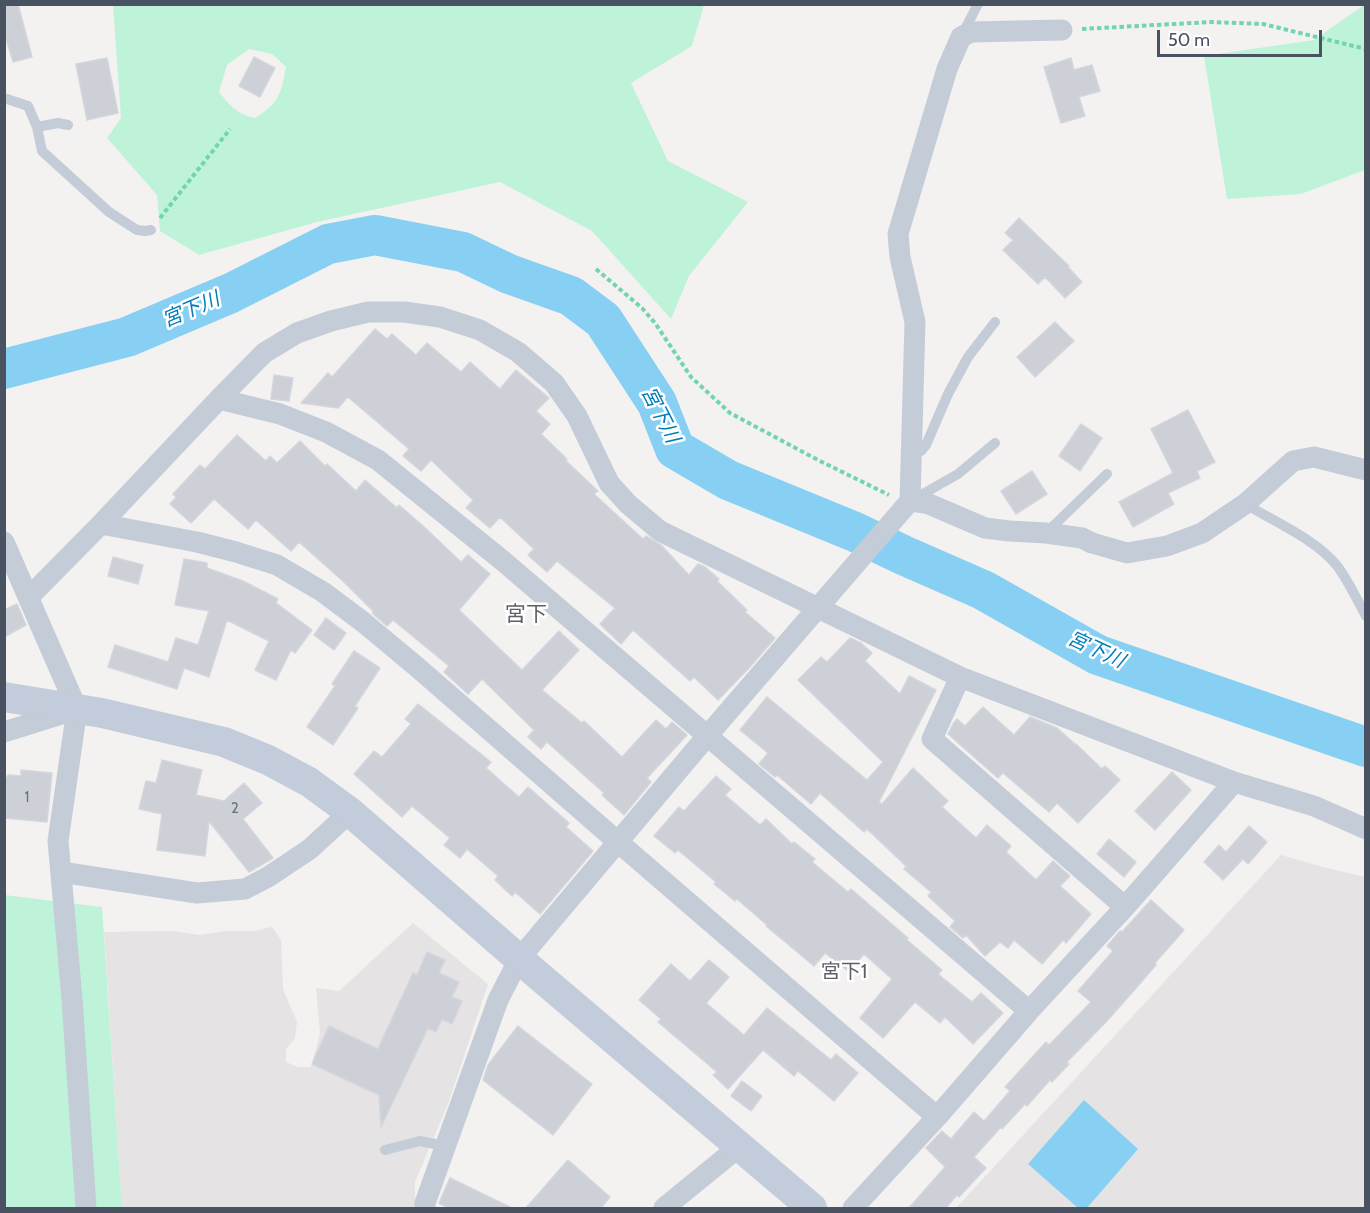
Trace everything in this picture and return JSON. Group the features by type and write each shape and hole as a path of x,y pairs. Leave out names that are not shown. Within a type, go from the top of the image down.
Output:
{"street":[{"path":"425,1209 425,1203 498,1000 519,959 904,508 912,456 915,322 900,257 898,234 947,69 961,37 971,33 1062,30"},
{"path":"29,597 264,353 297,333 331,321 368,312 404,312 440,317 480,330 518,352 554,383 577,416 609,483 628,504 660,531 960,677 1234,782 1314,806 1365,829"},
{"path":"219,399 280,414 326,432 378,460 503,561 1029,1011"},
{"path":"904,508 929,504 985,528 1082,538 1127,553 1167,546 1202,533 1245,504 1293,462 1314,457 1365,470"},
{"path":"101,524 197,542 236,552 277,565 323,592 403,655 937,1117"},
{"path":"4,542 77,708 58,841 72,999 86,1209"},
{"path":"960,677 932,739 1125,907"},
{"path":"4,697 102,713 224,742 268,760 309,782 350,812 813,1209"},
{"path":"4,732 77,708"},
{"path":"853,1209 1125,907 1234,782"},
{"path":"62,872 197,893 245,889 268,877 310,849 350,812"},
{"path":"664,1209 740,1146"}],"lane":[{"path":"961,37 978,4"},
{"path":"4,98 28,106 37,127 42,151 109,212 132,228 151,230"},
{"path":"37,127 58,123 68,125"},
{"path":"912,456 927,445 948,394 968,357 995,322"},
{"path":"904,508 958,474 995,443"},
{"path":"1046,533 1107,474"},
{"path":"1245,504 1314,545 1332,560 1339,568 1365,616"},
{"path":"385,1150 420,1141 445,1146"}],"path":[{"path":"1062,30 1211,22 1263,24 1365,49"},
{"path":"151,230 230,129"},
{"path":"596,269 642,308 655,323 691,377 730,413 889,495 904,508"}],"shaded area":[{"path":"1281,855 1365,877 1365,1208 956,1208"},
{"path":"413,923 488,984 448,1104 415,1182 415,1208 122,1208 104,932 171,931 200,935 225,931 254,931 272,927 281,940 283,989 297,1022 295,1039 286,1049 286,1062 298,1067 311,1067 320,1034 316,988 339,991"}],"green space":[{"path":"113,5 704,5 692,46 631,83 668,161 748,202 689,276 671,319 592,231 500,182 317,222 199,255 160,231 157,195 107,138 121,118","holes":["249,49 272,54 286,67 278,97 269,108 255,118 238,112 219,92 227,65"]},
{"path":"1366,5 1365,170 1301,194 1227,199 1204,56 1314,40"},
{"path":"5,895 102,907 122,1208 5,1208"}],"water":[{"path":"1084,1100 1138,1149 1087,1208 1078,1208 1028,1164"}],"building":[{"path":"4,4 18,4 32,57 13,62 4,32"},
{"path":"254,57 275,68 260,97 239,86"},
{"path":"107,58 118,113 87,120 76,64"},
{"path":"1071,58 1074,70 1092,65 1100,91 1079,97 1085,116 1061,123 1044,67"},
{"path":"1019,218 1069,266 1082,282 1065,298 1045,277 1038,284 1003,250 1013,240 1005,233"},
{"path":"1055,322 1074,341 1035,377 1017,357"},
{"path":"375,329 387,339 392,334 416,355 427,343 461,372 470,362 500,389 516,370 549,398 536,411 550,424 541,434 598,491 594,494 643,539 646,536 661,545 689,575 698,564 705,567 747,610 745,612 775,638 718,700 694,677 690,681 633,630 621,644 600,624 615,608 557,561 547,572 528,555 534,549 500,517 490,528 466,508 473,500 431,460 421,471 403,456 409,449 348,397 338,408 301,403 328,373 332,377"},
{"path":"274,375 293,378 289,401 271,399"},
{"path":"1188,410 1215,462 1197,471 1200,478 1168,493 1174,504 1133,527 1119,502 1173,473 1151,429"},
{"path":"1081,424 1102,438 1080,471 1059,456"},
{"path":"237,435 266,461 270,456 277,463 300,441 325,466 327,464 356,491 365,480 397,508 399,505 461,562 468,555 490,574 459,610 522,670 559,631 579,650 542,690 582,723 584,721 622,757 656,720 666,729 672,722 687,735 647,778 651,782 624,815 602,795 604,793 547,742 541,749 528,737 534,730 482,679 468,694 444,672 449,666 393,620 387,626 345,583 299,542 291,551 256,520 248,529 214,499 191,523 170,504 176,497 173,494 200,465 205,469"},
{"path":"1032,471 1047,494 1016,514 1001,491"},
{"path":"113,557 143,565 138,584 108,576"},
{"path":"184,559 207,563 207,568 243,581 278,599 276,603 312,630 295,653 291,650 276,680 255,670 269,641 227,620 209,677 184,668 177,689 108,667 115,645 168,662 176,638 198,645 209,611 175,605"},
{"path":"17,604 26,625 4,637 4,610"},
{"path":"326,618 346,633 334,650 314,635"},
{"path":"850,638 861,643 872,653 865,661 900,694 909,676 936,690 879,802 882,804 913,768 948,801 942,807 976,838 987,825 1011,846 1006,852 1036,880 1053,861 1070,876 1060,886 1091,914 1066,943 1063,940 1042,964 1014,940 1008,948 1000,942 985,956 966,935 963,938 950,927 955,921 928,896 931,892 904,869 906,866 867,829 864,832 820,793 811,804 777,775 775,777 759,764 768,753 740,730 767,697 867,780 883,762 798,680 821,657 827,662"},
{"path":"354,651 380,668 355,706 358,708 333,745 307,727 335,686 332,684"},
{"path":"418,704 491,762 486,768 519,797 528,787 569,823 566,827 593,851 540,914 515,892 512,896 495,880 498,876 467,849 460,858 444,845 450,838 412,806 402,817 354,774 374,751 382,757 411,724 405,719"},
{"path":"983,707 1014,735 1030,717 1057,728 1102,769 1105,766 1120,780 1078,823 1057,803 1049,812 1003,773 998,778 948,734 957,719 965,726"},
{"path":"162,760 202,770 196,795 224,801 244,783 262,803 243,819 273,858 249,872 209,821 205,856 157,850 162,814 139,809 146,781 156,783"},
{"path":"21,770 52,773 47,822 4,818 4,783 8,775 21,776"},
{"path":"1172,772 1191,790 1155,830 1135,811"},
{"path":"716,776 731,789 725,795 760,825 766,819 792,844 794,842 815,859 812,862 848,892 851,889 942,970 938,974 972,1002 981,993 1003,1013 973,1044 945,1017 940,1023 915,1002 883,1038 860,1018 892,979 864,954 849,972 825,953 814,966 737,899 735,901 714,884 716,882 678,850 675,853 654,836 679,807 684,811"},
{"path":"1249,826 1267,842 1248,864 1243,859 1223,880 1204,862 1219,845 1226,852"},
{"path":"1109,839 1136,862 1124,877 1097,854"},
{"path":"1151,900 1184,930 1130,995 1067,1062 1069,1064 1052,1082 1050,1080 1027,1106 1025,1104 1002,1129 1001,1127 974,1157 986,1168 959,1197 957,1195 945,1209 908,1209 945,1167 926,1148 942,1131 951,1139 974,1112 984,1121 1010,1091 1005,1087 1046,1042 1049,1045 1091,1002 1078,991 1113,951 1107,946"},
{"path":"427,952 445,960 439,973 459,982 452,997 462,1001 452,1024 442,1019 436,1032 428,1028 381,1127 379,1095 312,1064 329,1026 378,1049 413,973 417,975"},
{"path":"709,960 729,977 706,1003 744,1035 767,1008 831,1060 836,1054 858,1073 834,1101 798,1071 794,1076 763,1050 728,1089 713,1075 717,1072 658,1022 661,1019 639,1000 671,964 690,981"},
{"path":"518,1026 592,1084 553,1135 483,1080 488,1065"},
{"path":"742,1081 762,1096 751,1111 731,1096"},
{"path":"568,1160 610,1197 600,1209 525,1209"},
{"path":"450,1178 514,1209 450,1209 439,1203"}],"waterway":[{"name":"宮下川","path":"4,369 127,337 231,293 328,244 375,235 463,252 509,274 571,296 603,320 657,403 675,449 728,480 855,532 983,590 1098,655 1366,747"}],"district":[{"name":"宮下","path":"526,615"},
{"name":"宮下1","path":"844,972"}]}
